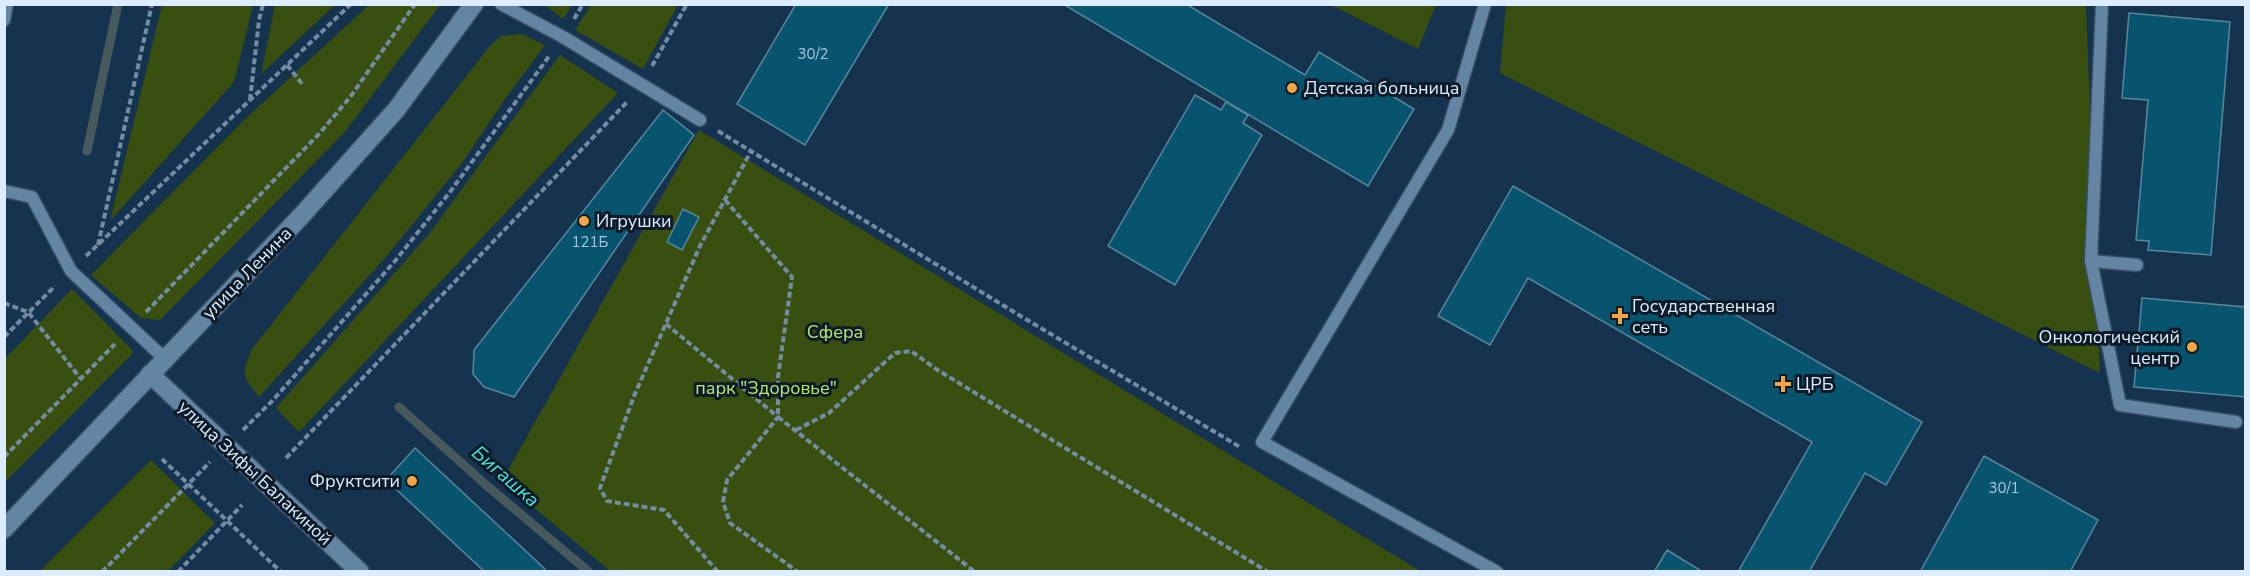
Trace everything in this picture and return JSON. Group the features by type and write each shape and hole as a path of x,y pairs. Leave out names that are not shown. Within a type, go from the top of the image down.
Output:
{"main road":[{"name":"улица Ленина","path":"4,529 303,214 396,110 474,4"},
{"name":"улица Зифы Балакиной","path":"150,374 360,572"}],"lane":[{"path":"4,20 7,4"},
{"path":"501,4 563,37 700,120"},
{"path":"1485,4 1449,130 1262,442 1497,572"},
{"path":"2102,4 2091,261 2120,405 2236,422"},
{"path":"4,190 32,197 71,271 165,359"},
{"path":"2091,261 2137,266"}],"path":[{"path":"97,246 152,4"},
{"path":"250,101 259,20 263,4"},
{"path":"4,337 351,4"},
{"path":"4,457 320,134 351,96 415,4"},
{"path":"251,422 282,390 409,244 450,192 563,37 583,4"},
{"path":"286,458 642,85 687,4"},
{"path":"287,65 303,85"},
{"path":"700,120 1244,449"},
{"path":"718,572 664,510 607,501 600,488 634,396 700,246 752,151"},
{"path":"725,200 792,277 778,377 778,417 727,480 723,502 730,523 798,572"},
{"path":"4,303 28,312 81,379"},
{"path":"666,324 778,417 975,572"},
{"path":"796,430 829,413 895,353 911,351 936,369 1268,572"},
{"path":"162,459 281,572"},
{"path":"102,572 210,463"},
{"path":"178,572 242,505"}],"green space":[{"path":"370,4 440,5 345,132 160,320 141,318 91,275 243,121"},
{"path":"162,5 253,5 234,82 110,221"},
{"path":"275,5 335,5 261,74"},
{"path":"545,5 572,5 563,19"},
{"path":"591,5 678,5 643,69 575,30"},
{"path":"1331,5 1436,5 1418,49"},
{"path":"1506,5 2086,5 2100,373 1500,73"},
{"path":"522,34 545,45 462,163 386,257 259,397 245,374 252,349 490,46 501,36"},
{"path":"560,55 618,93 299,432 276,408 429,234"},
{"name":"парк \"Здоровье\"","path":"699,130 1420,571 610,571 502,481"},
{"path":"72,289 134,352 5,482 5,359"},
{"path":"151,460 215,523 168,571 40,571"}],"building":[{"path":"796,4 889,4 805,145 737,104"},
{"name":"Детская больница","path":"1063,4 1186,4 1305,75 1319,52 1414,109 1368,186"},
{"path":"2129,13 2230,22 2211,255 2148,250 2149,241 2136,240 2148,100 2122,98"},
{"path":"1195,95 1221,110 1226,102 1248,115 1243,123 1262,135 1175,285 1108,246"},
{"path":"663,110 694,135 514,397 484,387 473,374 474,350"},
{"name":"ЦРБ","path":"1513,186 1922,422 1886,485 1865,473 1809,572 1738,572 1812,442 1528,278 1490,345 1438,316"},
{"path":"683,209 699,217 682,250 667,242"},
{"name":"Онкологический центр","path":"2142,298 2246,307 2246,397 2134,387"},
{"path":"415,448 545,569 542,572 485,572 386,480"},
{"path":"1984,456 2098,520 2070,572 1920,572"},
{"path":"1667,550 1703,572 1654,572"}],"waterway":[{"path":"87,151 118,4"},
{"name":"Бигашка","path":"399,407 589,572"}],"place":[{"name":"Детская больница","path":"1292,88"},
{"name":"Игрушки","path":"584,221"},
{"name":"Государственная сеть","path":"1620,316"},
{"name":"Онкологический центр","path":"2192,347"},
{"name":"ЦРБ","path":"1783,384"},
{"name":"Фруктсити","path":"412,481"}],"park label":[{"name":"Сфера","path":"835,332"}]}
